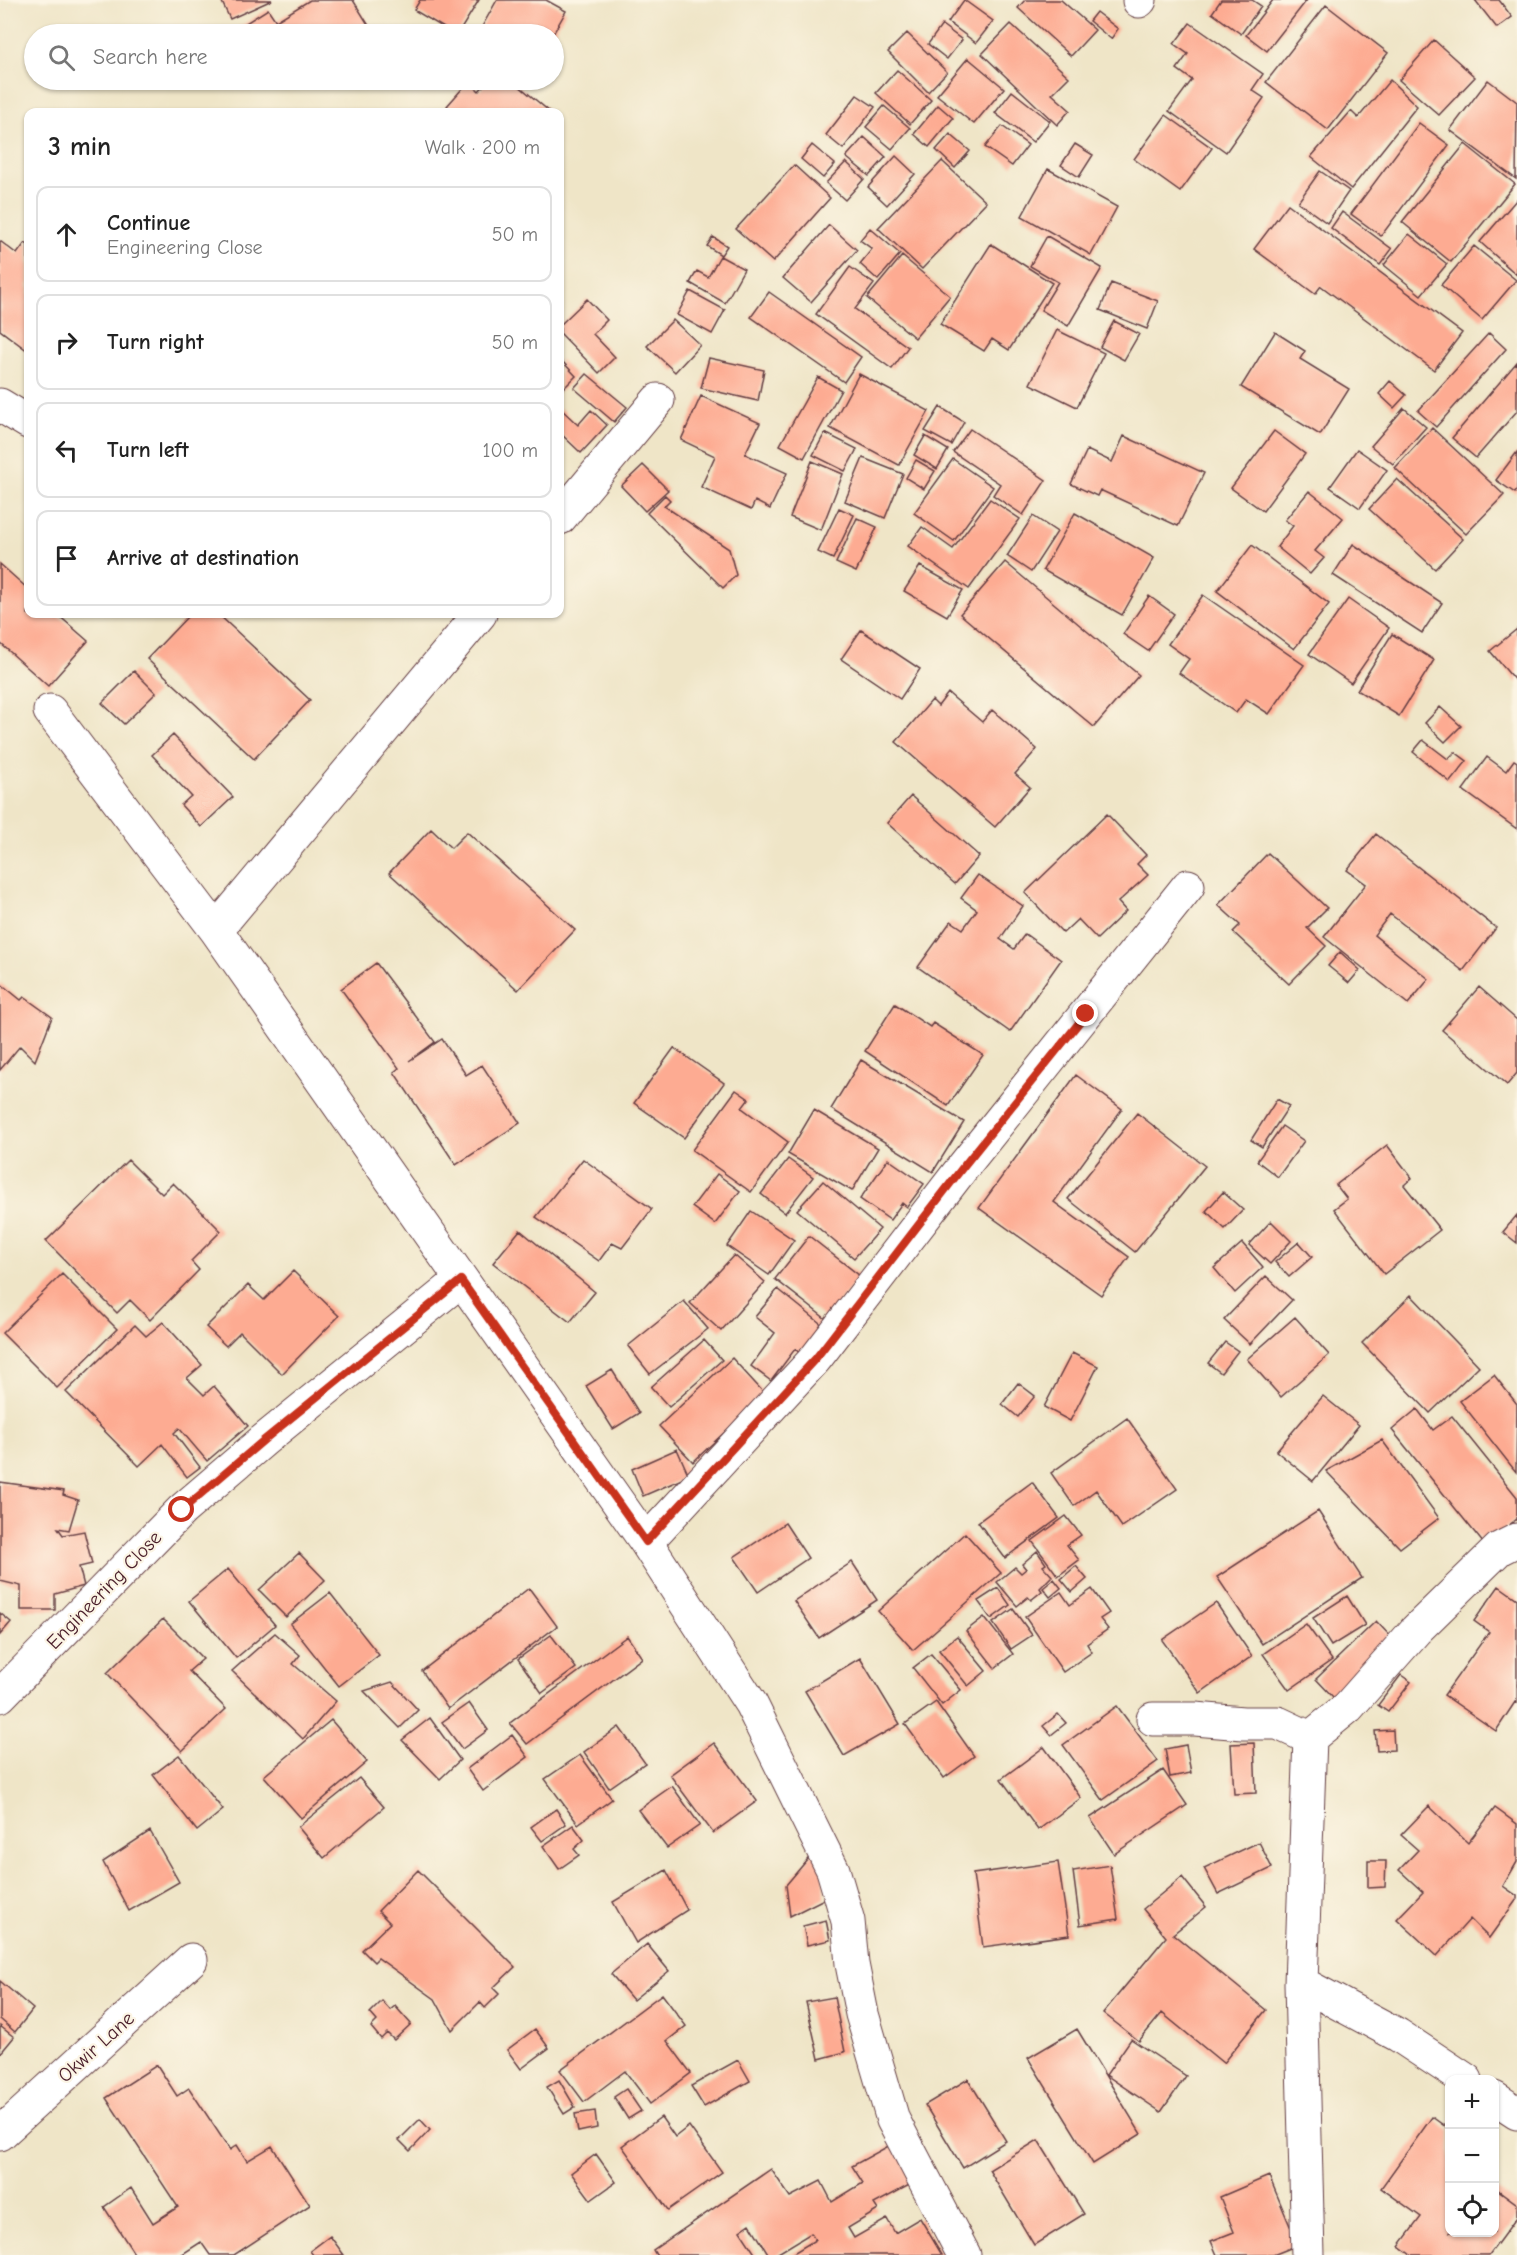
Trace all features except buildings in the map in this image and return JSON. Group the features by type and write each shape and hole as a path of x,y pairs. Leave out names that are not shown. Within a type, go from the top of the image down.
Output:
{"street":[{"path":"564,513 658,400"},
{"path":"0,405 24,420"},
{"path":"216,930 477,618"},
{"path":"50,711 216,930 646,1542 751,1704 833,1870 848,1921 852,1964 862,2014 893,2120 964,2255"},
{"path":"646,1542 816,1358 970,1158 1188,886"},
{"name":"Engineering Close","path":"0,1696 182,1510 264,1440 461,1280"},
{"path":"1308,2255 1301,1983 1310,1738 1348,1707 1416,1630 1499,1549 1517,1540"},
{"path":"1153,1719 1278,1724 1310,1738"},
{"name":"Okwir Lane","path":"0,2134 191,1960"},
{"path":"1301,1983 1398,2035 1460,2075"},
{"path":"1499,2101 1517,2113"}],"route":[{"path":"182,1510 264,1440 461,1280 646,1542 816,1358 963,1167 1086,1014"}]}
